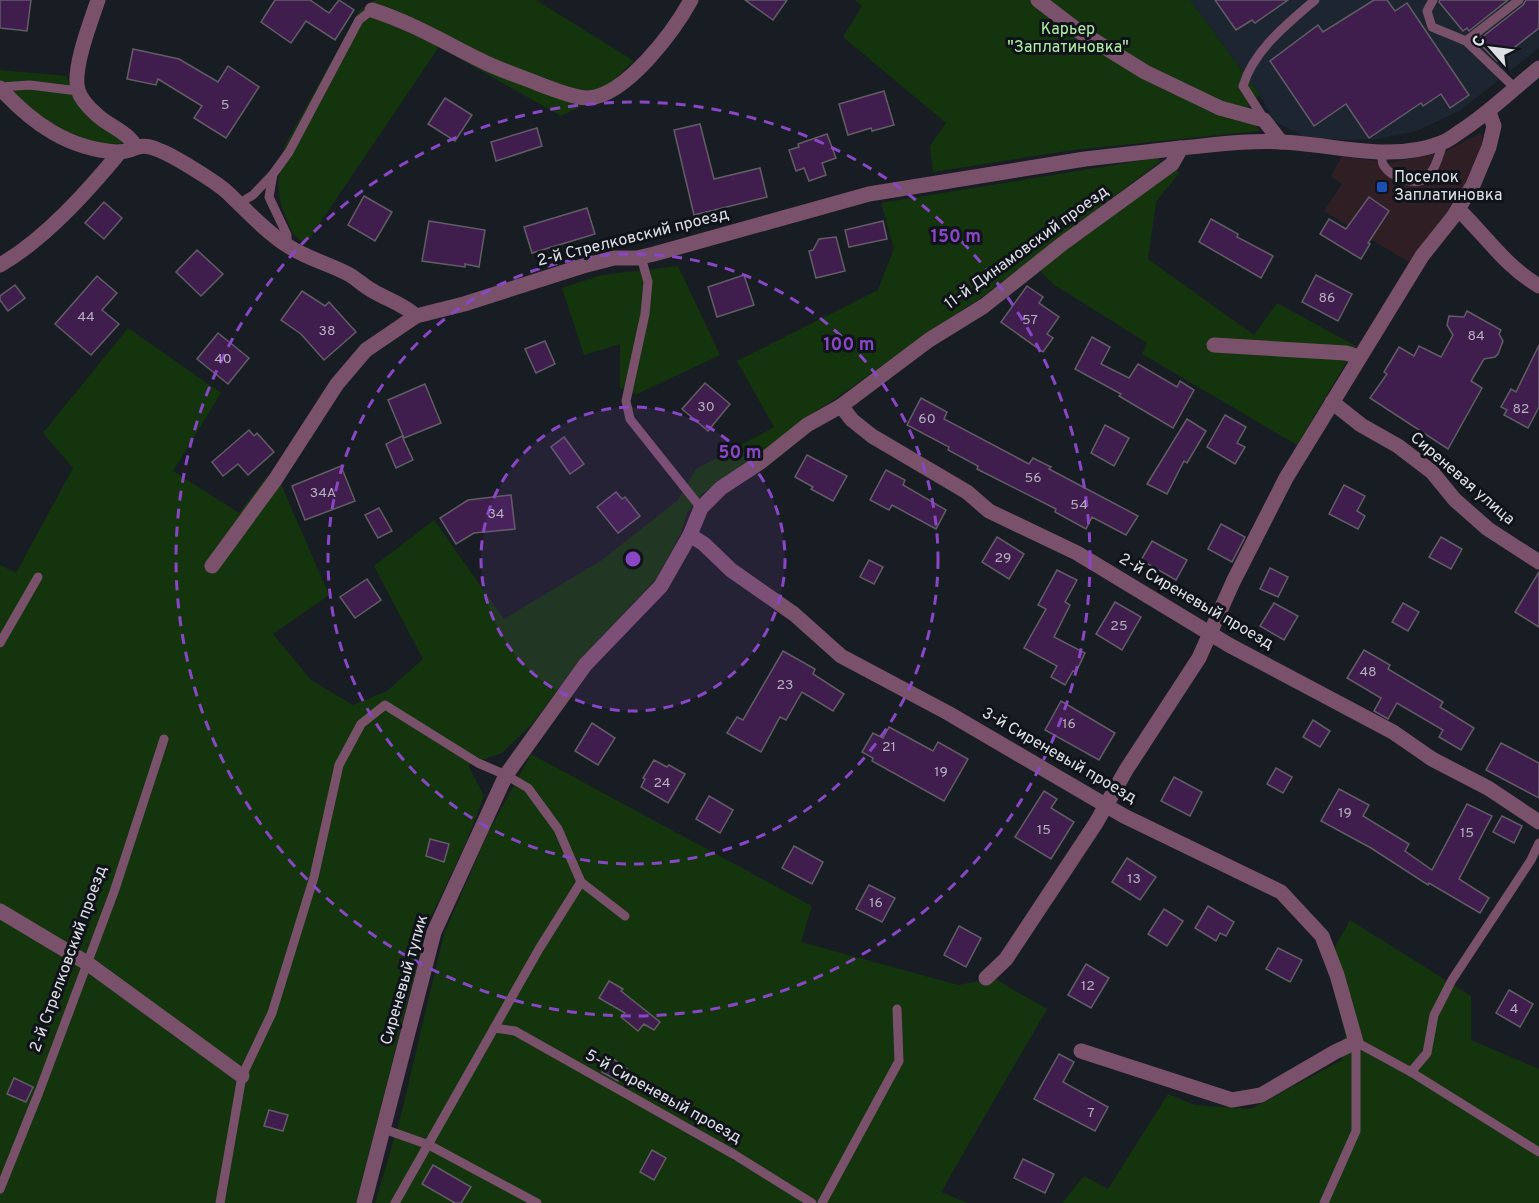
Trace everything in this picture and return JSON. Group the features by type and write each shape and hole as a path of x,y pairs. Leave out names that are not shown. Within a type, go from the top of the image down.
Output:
{"street":[{"path":"98,0 85,38 76,77 78,91 86,104 98,116 130,137 136,147"},
{"path":"372,10 410,24 482,61 560,92 588,98 628,81 679,23 691,0"},
{"path":"1038,0 1077,30 1146,72 1220,108 1264,120 1281,142"},
{"path":"1181,148 1231,143 1281,142 1382,152 1417,150 1443,143 1489,112 1539,68"},
{"path":"0,88 35,121 67,141 120,152 142,145 162,151 224,190 268,233 287,246 351,275 372,291 407,307 416,316"},
{"path":"986,978 1006,959 1199,658 1233,582 1286,478 1422,256 1458,209 1473,185 1489,147 1494,126 1489,112"},
{"name":"2-й Стрелковский проезд","path":"212,566 275,480 336,384 366,350 416,316 464,304 583,266 615,258 641,257 869,194 1074,161 1181,148"},
{"name":"11-й Динамовский проезд","path":"506,775 585,665 661,586 690,535 701,508 721,488 762,461 807,424 842,406 929,340 984,306 1062,244 1172,164 1181,148"},
{"path":"0,266 47,228 90,187 120,152"},
{"path":"1458,209 1476,225 1484,238 1504,260 1522,276 1539,286"},
{"path":"1214,345 1346,353 1359,357"},
{"name":"Сиреневая улица","path":"1332,402 1361,425 1398,446 1432,472 1455,500 1488,529 1539,562"},
{"name":"2-й Сиреневый проезд","path":"842,406 852,420 872,436 967,492 989,511 1077,553 1228,645 1393,732 1432,759 1488,789 1539,822"},
{"name":"3-й Сиреневый проезд","path":"690,535 704,544 731,570 794,615 841,656 948,713 1124,816 1281,892 1322,936 1338,975 1356,1042"},
{"name":"Сиреневый тупик","path":"364,1203 434,932 506,775"},
{"path":"0,911 87,963 242,1076"},
{"path":"1082,1051 1232,1100 1261,1095 1356,1042"}],"lane":[{"path":"1264,120 1243,86 1248,69 1280,31 1315,0"},
{"path":"1433,0 1427,11 1432,27 1466,41 1515,88"},
{"path":"1466,41 1519,0"},
{"path":"238,204 253,195 273,174 289,152 359,20 372,10"},
{"path":"0,88 30,85 78,91"},
{"path":"1382,152 1384,166 1393,174 1414,183 1425,179 1436,164 1443,143"},
{"path":"273,174 269,197 287,235 287,246"},
{"path":"641,257 648,282 645,314 626,400 630,419 701,508"},
{"path":"0,643 38,577"},
{"path":"220,1203 242,1076 275,1001 314,877 339,765 361,724 385,705 478,763 528,788 558,829 580,882 625,916"},
{"name":"2-й Стрелковский проезд","path":"0,1189 114,892 164,739"},
{"path":"1411,1072 1427,1053 1434,1015 1452,980 1531,860 1539,843"},
{"path":"395,1203 539,949 580,882"},
{"path":"822,1203 899,1060 897,1009"},
{"name":"5-й Сиреневый проезд","path":"494,1028 516,1031 735,1155 812,1203"},
{"path":"1324,1203 1356,1131 1356,1042 1411,1072 1539,1152"},
{"path":"384,1129 429,1145 537,1203"}],"shaded area":[{"path":"1190,0 1539,0 1539,48 1461,110 1417,131 1378,139 1344,140 1305,137 1274,121 1260,95"},
{"path":"1481,133 1484,147 1465,183 1409,262 1324,211 1342,184 1331,176 1342,156 1389,163 1444,152"}],"green space":[{"path":"375,0 536,0 634,61 593,100 561,116 439,47 305,245 293,234 281,205 278,185 284,147 359,11"},
{"name":"Карьер \"Заплатиновка\"","path":"855,0 1190,0 1260,95 1248,105 1259,131 1073,150 933,172 930,146 946,123 843,37 862,6"},
{"path":"0,70 67,76 77,101 88,117 127,143 93,145 48,124 0,81"},
{"path":"1157,158 1161,161 979,299 802,420 759,456 702,494 687,513 681,533 657,578 581,658 532,724 502,753 468,765 484,796 466,843 428,923 356,1203 0,1203 0,565 16,573 73,468 43,433 128,328 221,393 173,471 239,513 267,476 281,484 329,595 273,634 311,680 353,705 387,691 423,659 374,566 434,520 504,619 602,560 678,500 696,469 774,427 737,361 878,290 894,248 881,203"},
{"path":"1176,169 1179,173 1156,202 1148,259 1254,335 1277,303 1356,346 1297,445 1142,354 1147,343 1053,284 1039,270"},
{"path":"678,266 720,355 637,394 620,388 620,344 584,355 562,288 602,275"},
{"path":"531,754 812,906 801,942 958,985 995,978 1047,1009 941,1192 968,1203 375,1203 400,1119 444,934 488,833"},
{"path":"1350,920 1471,996 1471,1040 1539,1069 1539,1203 1062,1203 1084,1176 1108,1189 1168,1094 1195,1105 1251,1109 1342,1060 1345,1034 1327,962"}],"building":[{"path":"0,0 31,0 27,31 0,28"},
{"path":"275,0 310,0 329,13 339,0 354,10 335,40 306,21 291,43 261,22"},
{"path":"745,0 787,0 773,20"},
{"path":"1215,0 1288,0 1255,23 1252,20 1236,30"},
{"path":"1374,0 1387,0 1395,11 1407,3 1469,95 1450,108 1441,94 1423,106 1421,103 1369,138 1346,104 1314,126 1270,61 1318,25 1323,32"},
{"path":"1440,0 1508,0 1469,31 1467,28 1463,31 1439,2"},
{"path":"1526,0 1539,0 1539,28 1497,61 1477,41 1523,5"},
{"path":"133,49 179,59 218,82 228,66 259,87 226,138 194,118 202,106 158,79 156,85 127,79"},
{"path":"884,91 894,125 872,131 871,128 848,135 839,104"},
{"path":"445,98 472,115 455,141 428,124"},
{"path":"700,124 714,179 760,168 767,197 694,215 674,130"},
{"path":"537,128 542,146 496,161 491,142"},
{"path":"827,134 836,158 822,163 826,175 809,181 804,168 796,171 789,150 799,147 798,144"},
{"path":"364,196 392,212 375,241 348,225"},
{"path":"1369,197 1389,211 1368,243 1370,244 1361,259 1320,234 1329,219 1346,229"},
{"path":"104,202 122,218 104,239 85,223"},
{"path":"587,208 595,234 532,253 524,227"},
{"path":"1211,219 1238,234 1237,237 1273,256 1261,278 1199,242"},
{"path":"429,221 485,230 479,267 422,261"},
{"path":"883,221 887,239 849,247 845,230"},
{"path":"836,237 845,271 816,278 809,251 813,250 819,239"},
{"path":"197,250 223,274 201,296 176,272"},
{"path":"744,275 754,305 717,317 708,287"},
{"path":"1316,275 1352,294 1338,321 1302,302"},
{"path":"97,276 117,293 102,310 119,324 91,355 55,324"},
{"path":"15,285 25,298 8,311 0,300 0,296"},
{"path":"1027,286 1043,297 1039,303 1059,317 1047,334 1053,338 1043,352 1001,322"},
{"path":"302,291 325,306 329,302 356,332 324,360 301,334 281,320"},
{"path":"1467,311 1501,330 1499,334 1503,341 1498,354 1495,357 1484,359 1471,381 1482,388 1448,449 1370,398 1387,374 1384,372 1399,347 1414,356 1419,346 1441,357 1453,335 1447,325 1449,316 1464,317"},
{"path":"218,333 249,358 228,384 197,359"},
{"path":"1092,337 1110,347 1101,364 1129,378 1138,364 1177,387 1180,381 1194,390 1173,428 1119,396 1121,394 1075,369"},
{"path":"545,341 555,364 536,373 525,349"},
{"path":"1539,345 1539,407 1528,428 1504,415 1507,410 1501,407 1511,389 1516,392"},
{"path":"705,383 730,404 708,431 682,409"},
{"path":"425,384 441,423 404,438 388,400"},
{"path":"921,398 947,412 944,419 1029,464 1033,458 1051,467 1049,469 1138,516 1126,535 1092,517 1086,529 1055,512 1056,509 977,469 978,466 948,450 949,447 907,425"},
{"path":"1225,415 1246,427 1237,443 1245,447 1235,464 1207,447"},
{"path":"1187,419 1206,431 1187,463 1184,461 1167,494 1147,484"},
{"path":"1105,425 1129,438 1114,466 1091,453"},
{"path":"249,430 254,436 257,433 274,452 248,475 238,464 223,476 212,462"},
{"path":"402,436 413,460 396,468 386,444"},
{"path":"564,437 584,464 570,474 551,447"},
{"path":"807,455 847,476 833,501 795,477"},
{"path":"341,466 355,501 305,520 292,486"},
{"path":"886,470 905,480 903,485 946,510 936,529 892,505 889,510 870,500"},
{"path":"1344,485 1365,496 1357,511 1365,516 1358,529 1329,514"},
{"path":"616,492 622,499 625,497 640,516 618,533 597,507"},
{"path":"511,495 515,529 474,533 456,544 440,518 468,500"},
{"path":"379,508 392,531 378,538 365,515"},
{"path":"1221,524 1245,537 1232,562 1208,549"},
{"path":"997,537 1024,554 1009,579 982,562"},
{"path":"1441,537 1462,549 1451,569 1429,557"},
{"path":"1152,541 1187,560 1176,580 1141,560"},
{"path":"869,560 883,567 874,584 860,577"},
{"path":"1270,568 1288,577 1278,597 1260,589"},
{"path":"1057,570 1077,580 1065,602 1070,605 1054,637 1085,653 1076,672 1073,671 1065,685 1051,677 1057,666 1024,648 1046,609 1038,605"},
{"path":"1539,572 1539,627 1515,612"},
{"path":"367,579 381,600 355,618 340,597"},
{"path":"1115,602 1141,617 1122,650 1096,634"},
{"path":"1274,603 1298,616 1284,640 1260,626"},
{"path":"1403,603 1419,612 1408,631 1392,622"},
{"path":"1364,650 1390,665 1388,669 1443,702 1440,707 1474,728 1461,750 1439,737 1443,730 1397,703 1388,719 1374,711 1381,698 1347,678"},
{"path":"783,651 815,669 813,674 844,694 833,711 802,692 786,720 780,717 761,752 727,733 737,717 743,720"},
{"path":"1061,701 1115,733 1099,760 1045,730"},
{"path":"1313,720 1330,731 1320,747 1303,737"},
{"path":"592,723 615,738 598,765 575,751"},
{"path":"889,727 933,751 938,742 968,759 944,801 872,761 873,758 862,752 873,733 883,738"},
{"path":"1501,743 1539,763 1539,798 1486,770"},
{"path":"654,760 685,774 668,803 641,787 645,779 643,778"},
{"path":"1276,768 1292,777 1283,793 1267,784"},
{"path":"1174,777 1202,792 1190,816 1161,801"},
{"path":"1339,789 1369,805 1363,816 1409,844 1405,851 1432,870 1467,804 1492,816 1459,879 1489,898 1480,913 1429,883 1428,885 1371,848 1321,821"},
{"path":"1044,791 1057,799 1051,808 1074,822 1051,859 1015,837"},
{"path":"709,796 733,810 720,833 696,819"},
{"path":"1502,816 1522,826 1514,843 1493,832"},
{"path":"430,839 449,844 444,862 426,856"},
{"path":"794,846 823,862 812,884 782,868"},
{"path":"1127,858 1156,877 1140,900 1112,882"},
{"path":"869,885 895,898 882,922 856,909"},
{"path":"1208,906 1234,922 1226,936 1220,933 1216,941 1195,928"},
{"path":"1164,909 1183,921 1167,946 1148,934"},
{"path":"959,926 981,938 966,967 944,955"},
{"path":"1278,948 1302,960 1290,982 1266,969"},
{"path":"1086,964 1109,978 1091,1008 1068,995"},
{"path":"609,981 623,989 621,991 660,1022 654,1030 644,1024 638,1031 621,1017 625,1013 599,998"},
{"path":"1509,990 1533,1004 1520,1027 1496,1013"},
{"path":"1059,1054 1074,1062 1063,1082 1108,1107 1095,1131 1034,1099"},
{"path":"612,1058 627,1069 618,1081 602,1072"},
{"path":"14,1078 33,1087 26,1102 7,1094"},
{"path":"269,1110 288,1115 283,1131 264,1126"},
{"path":"652,1150 666,1158 654,1180 640,1172"},
{"path":"1023,1159 1054,1174 1045,1193 1014,1178"},
{"path":"433,1165 471,1187 461,1203 455,1203 422,1184"}],"place":[{"name":"Поселок Заплатиновка","path":"1382,187"}]}
